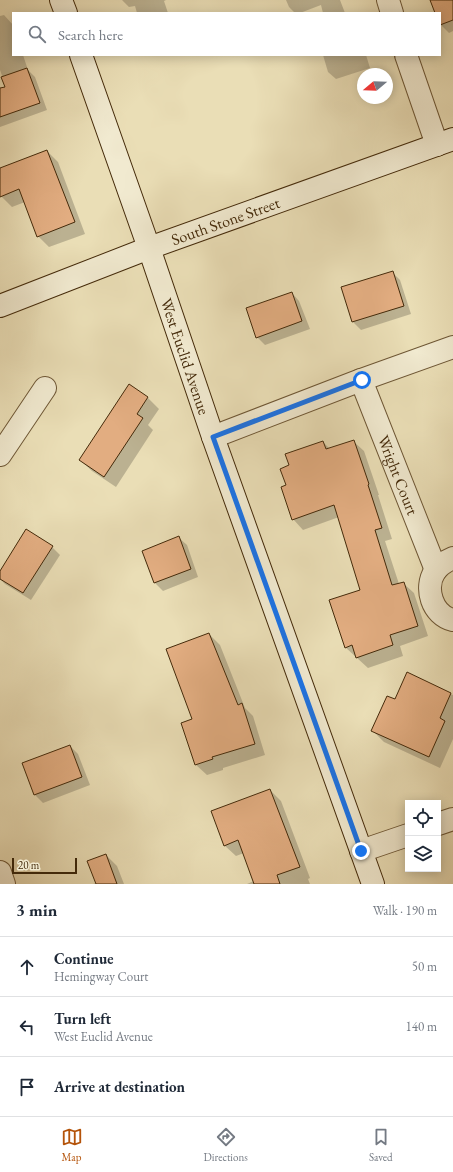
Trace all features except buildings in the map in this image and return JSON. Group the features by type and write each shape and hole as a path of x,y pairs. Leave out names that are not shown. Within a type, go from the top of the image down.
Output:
{"street":[{"path":"61,0 66,12"},
{"path":"388,0 392,12"},
{"name":"West Euclid Avenue","path":"81,56 149,248 213,437 373,884"},
{"path":"406,56 445,142"},
{"name":"South Stone Street","path":"0,306 149,248 445,142"},
{"path":"213,437 453,346"},
{"name":"Wright Court","path":"362,380 444,564 431,578 430,588 434,606 441,613 453,620"},
{"path":"0,455 45,388"},
{"path":"441,823 453,819"},
{"path":"361,851 405,836"},
{"path":"0,872 4,884"}],"route":[{"path":"361,851 213,437 362,380"}]}
